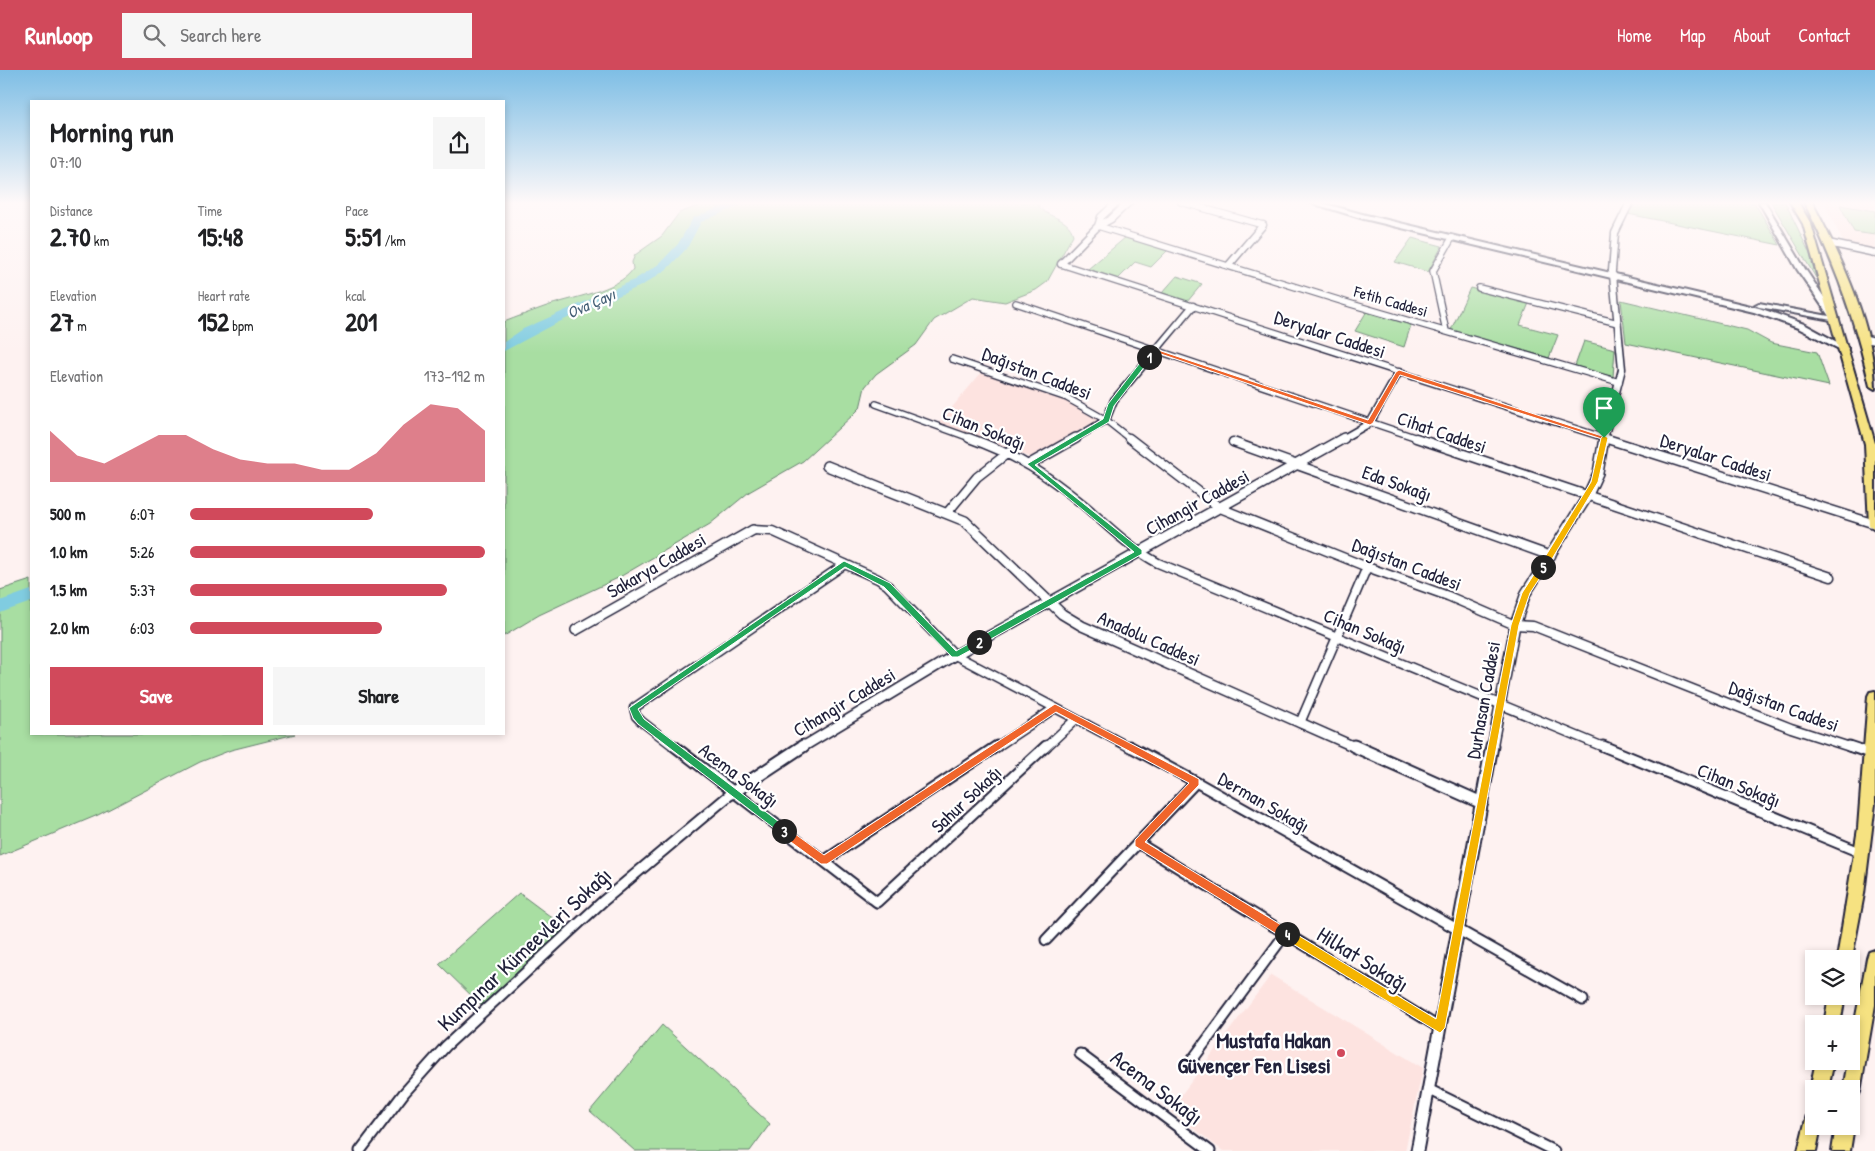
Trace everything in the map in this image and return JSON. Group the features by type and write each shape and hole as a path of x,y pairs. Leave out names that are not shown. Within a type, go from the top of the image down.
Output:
{"highway":[{"path":"1815,252 1870,444 1875,524"},
{"path":"1831,252 1862,338 1875,382"},
{"path":"1846,950 1862,853 1873,754 1875,696"},
{"path":"1853,1080 1875,958"},
{"path":"1807,1151 1810,1135"},
{"path":"1841,1151 1844,1135"}],"main road":[{"path":"1518,252 1834,319"},
{"path":"1529,252 1769,314 1800,326 1844,348"},
{"path":"1791,252 1834,319"}],"street":[{"path":"1061,264 1072,252"},
{"name":"Fetih Caddesi","path":"1187,252 1619,382"},
{"path":"1229,265 1240,252"},
{"path":"1442,252 1433,271 1446,331"},
{"name":"Durhasan Caddesi","path":"1417,1151 1515,625 1526,593 1587,497 1598,473 1604,438 1619,382 1623,358 1612,273 1614,252"},
{"name":"Deryalar Caddesi","path":"1061,264 1875,524"},
{"path":"1479,288 1618,323"},
{"name":"Cihat Caddesi","path":"1016,303 1587,497 1831,577"},
{"path":"1030,464 1106,420 1110,406 1154,350 1193,306"},
{"path":"1862,338 1875,341"},
{"name":"Dağıstan Caddesi","path":"952,358 1067,398 1106,420 1220,508 1367,567 1448,596 1515,625 1533,626 1791,728 1873,754"},
{"path":"1370,423 1399,372"},
{"name":"Cihan Sokağı","path":"876,404 1009,452 1030,464 1139,552 1182,573 1500,706 1862,853"},
{"name":"Cihangir Caddesi","path":"732,793 786,756 955,655 1370,423"},
{"name":"Eda Sokağı","path":"1232,442 1551,556"},
{"path":"947,513 977,477 1009,452"},
{"name":"Anadolu Caddesi","path":"828,466 947,513 969,524 1062,614 1082,626 1482,803"},
{"name":"Derman Sokağı","path":"753,530 772,531 887,585 955,655 1196,782 1583,1000"},
{"name":"Sakarya Caddesi","path":"576,630 753,530"},
{"name":"Acema Sokağı","path":"844,564 634,708 636,716 641,721 732,793 877,902"},
{"path":"1300,723 1367,567"},
{"path":"824,861 1055,708"},
{"name":"Sahur Sokağı","path":"877,902 1076,719"},
{"path":"1046,940 1196,782"},
{"name":"Kumpınar Kümeevleri Sokağı","path":"360,1151 404,1093 446,1046 602,902 732,793"},
{"name":"Hilkat Sokağı","path":"1138,843 1440,1028"},
{"path":"1190,1063 1286,934"},
{"name":"Acema Sokağı","path":"1080,1054 1210,1151"},
{"path":"1428,1089 1554,1151"}],"shaded area":[{"path":"981,373 1065,400 1100,420 1030,457 938,424"},
{"path":"1271,975 1423,1068 1405,1151 1223,1151 1170,1110"}],"green space":[{"path":"639,252 1063,252 1047,282 1036,290 1005,302 973,297 934,320 916,345 876,374 865,387 860,408 803,461 749,492 710,524 618,578 539,615 505,635 505,322 617,283 633,269 632,262 635,255"},
{"path":"1108,252 1166,252 1151,267 1135,262 1118,279 1088,269"},
{"path":"1402,252 1439,252 1428,272 1395,262"},
{"path":"1801,252 1809,252 1816,278"},
{"path":"1177,276 1202,284 1187,302 1162,293"},
{"path":"1470,288 1529,303 1520,325 1558,335 1549,358 1451,330"},
{"path":"1621,300 1747,330 1771,343 1817,352 1829,386 1626,343"},
{"path":"1367,311 1411,325 1404,347 1355,331"},
{"path":"1584,341 1615,349 1613,377 1575,366"},
{"path":"30,580 30,735 291,735 231,750 200,762 98,815 0,856 0,590"},
{"path":"519,893 566,928 482,1006 439,964"},
{"path":"662,1025 770,1124 750,1151 635,1151 590,1111"}],"waterway":[{"name":"Ova Çayı","path":"505,346 528,332 611,296 638,282 663,266 677,252"},
{"name":"Ova Çayı","path":"0,607 30,596"}],"place":[{"name":"Mustafa Hakan Güvençer Fen Lisesi","path":"1341,1053"}],"route":[{"path":"1154,350 1370,423 1399,372 1604,438 1598,473 1587,497 1551,556 1533,580 1520,607 1515,625 1440,1028 1138,843 1196,782 1055,708 824,861 732,793 636,716 634,708 844,564 878,578 887,585 955,655 1139,552 1030,464 1106,420 1110,406 1154,350"}]}
